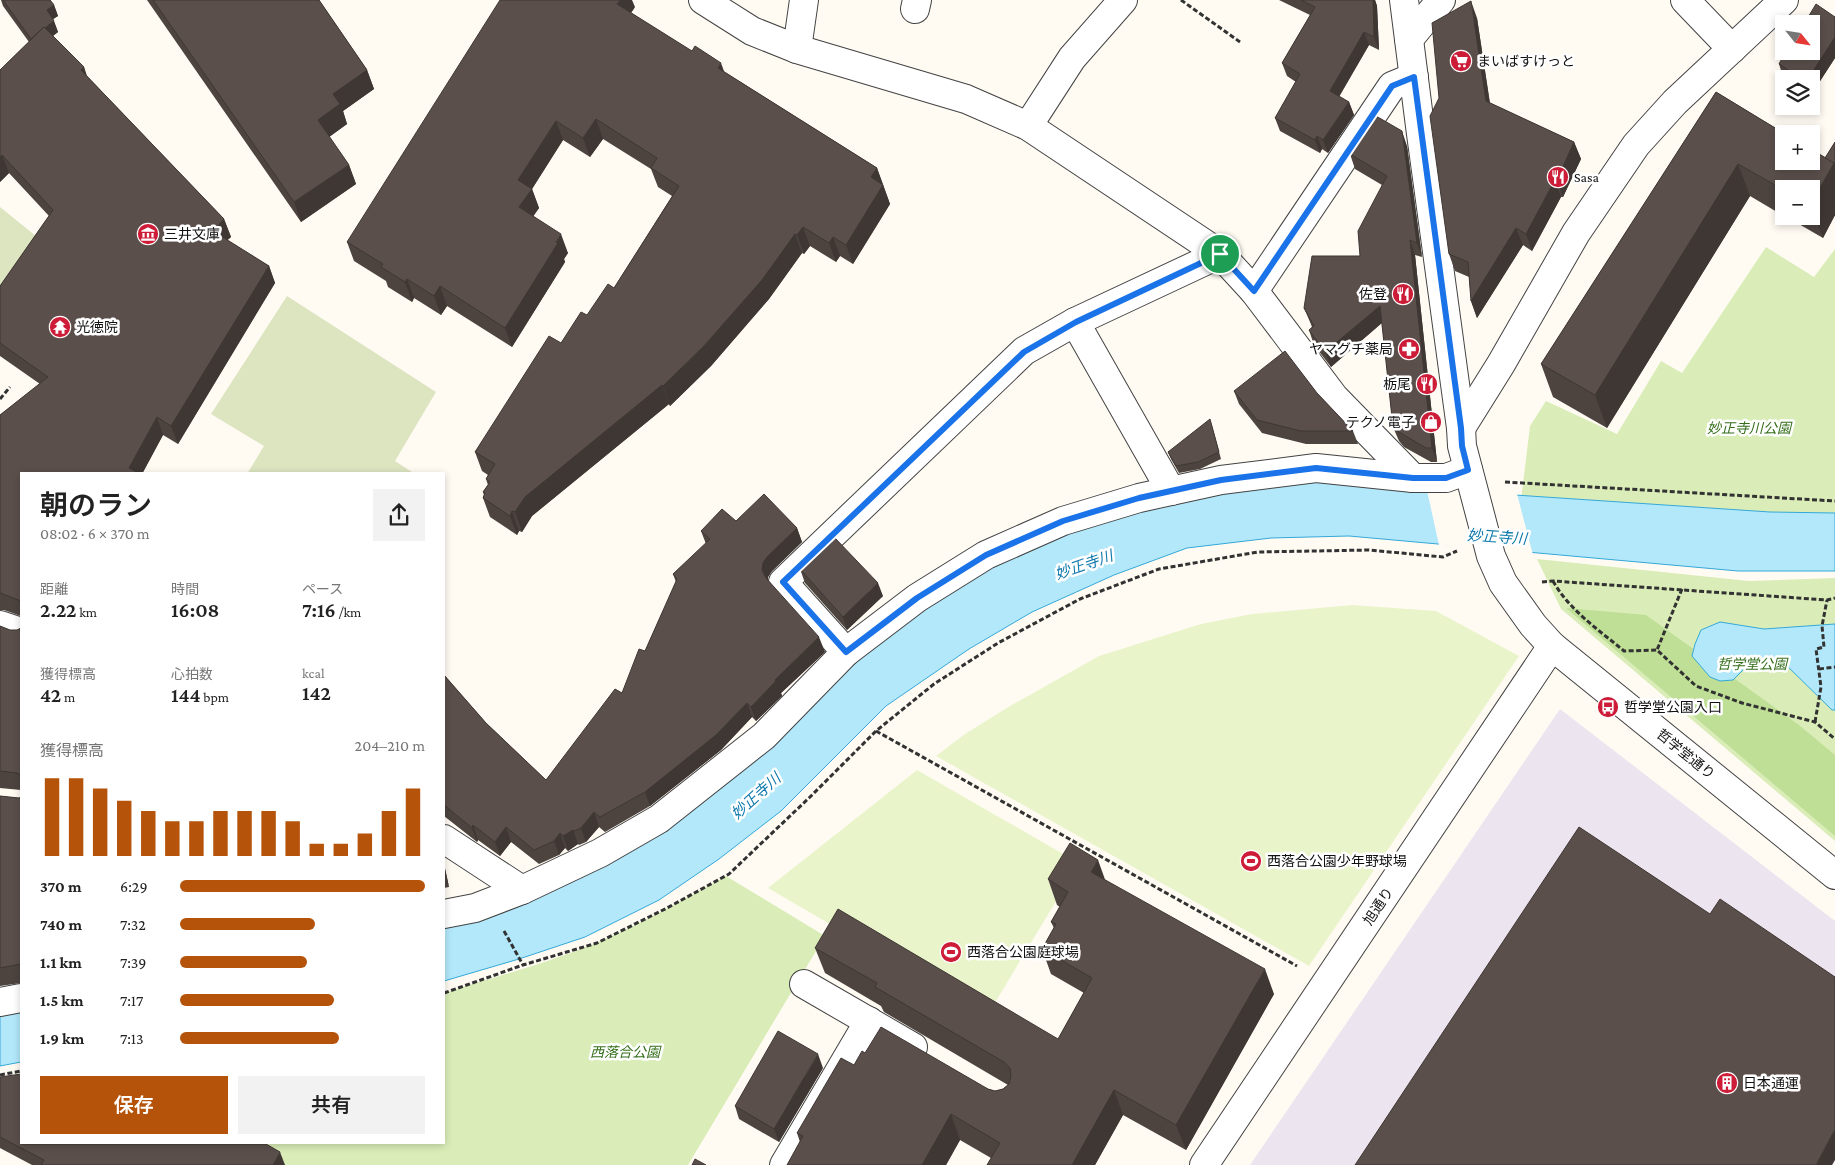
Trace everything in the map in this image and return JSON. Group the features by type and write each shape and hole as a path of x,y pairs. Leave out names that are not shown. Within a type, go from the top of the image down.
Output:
{"street":[{"path":"703,0 752,31 797,49 966,98 1028,126 1220,254 1254,291 1334,398 1413,478"},
{"path":"797,49 804,0"},
{"path":"1028,126 1072,58 1123,0"},
{"path":"445,914 475,908 522,890 600,854 659,819 764,736 846,652 917,598 986,555 1063,521 1139,498 1221,480 1316,468 1413,478 1471,480 1462,446 1404,0"},
{"path":"1409,39 1441,0"},
{"path":"1685,0 1732,49"},
{"path":"1461,428 1501,364 1576,233 1636,145 1675,102 1784,0"},
{"path":"1254,291 1392,86 1414,77"},
{"path":"846,652 783,582 1024,352 1076,322 1220,254"},
{"path":"1076,322 1171,491"},
{"name":"哲学堂通り","path":"1471,480 1491,556 1503,583 1552,646 1835,875"},
{"path":"0,625 20,632"},
{"name":"旭通り","path":"1204,1165 1552,646"},
{"path":"445,841 522,890"},
{"path":"804,984 937,1061"},
{"path":"0,1002 20,998"},
{"path":"784,1165 870,1021"}],"path":[{"path":"1181,0 1240,42"},
{"path":"0,398 10,387"},
{"path":"1502,482 1835,501"},
{"path":"445,993 523,965 597,943 729,874 810,798 876,731 934,684 998,644 1080,599 1159,568 1258,552 1369,550 1444,557 1460,550"},
{"path":"1540,583 1554,580 1827,600 1835,598"},
{"path":"1554,580 1560,593 1581,615 1624,651 1657,650 1696,686 1742,703 1815,722 1835,740"},
{"path":"1657,650 1682,589"},
{"path":"1815,722 1821,687 1816,649 1824,647 1822,626 1827,600"},
{"path":"1819,669 1835,667"},
{"path":"876,731 1327,983"},
{"path":"519,959 523,965"},
{"path":"0,1074 20,1071"}],"shaded area":[{"path":"1560,709 1835,921 1835,1161 1833,1165 1250,1165"}],"green space":[{"path":"0,207 42,241 0,294"},
{"name":"妙正寺川公園","path":"1766,247 1814,277 1835,249 1835,516 1521,500 1530,426 1546,401 1617,434 1661,361 1682,373"},
{"path":"287,296 436,392 395,461 412,472 248,472 264,446 211,414"},
{"name":"哲学堂公園","path":"1537,559 1749,581 1835,578 1835,841 1561,609"},
{"name":"西落合公園少年野球場","path":"1352,605 1436,611 1519,656 1309,966 936,756 965,734 1010,706 1099,656 1201,624 1252,614"},
{"path":"1566,608 1646,615 1799,725 1835,755 1835,836"},
{"name":"西落合公園庭球場","path":"917,770 1079,863 987,1016 768,888"},
{"name":"西落合公園","path":"726,876 825,936 688,1165 282,1165 244,1144 445,1144 445,993 577,950 613,936"}],"water":[{"name":"妙正寺川","path":"1313,475 1440,490 1770,512 1835,513 1835,571 1738,571 1349,536 1271,538 1187,548 1114,575 1032,612 969,649 886,706 781,811 719,859 659,900 585,937 445,981 445,921 628,851 885,630 983,567 1093,519"},
{"path":"1720,622 1764,629 1835,624 1835,710 1832,710 1780,659 1746,667 1733,680 1720,681 1710,677 1692,656 1701,630"},
{"path":"20,1006 20,1062 0,1066 0,1011"}],"pier":[{"path":"1426,486 1517,494 1533,555 1439,545"}],"building":[{"path":"3,0 50,0 54,5 47,10 54,21 31,39"},
{"path":"153,0 319,0 367,70 333,94 340,104 318,120 349,165 294,202"},
{"path":"500,0 620,0 617,4 692,51 695,46 721,63 718,68 877,168 871,177 883,185 846,245 833,237 829,243 803,227 797,235 795,234 762,280 704,346 663,386 525,497 515,512 512,511 510,516 483,498 485,493 483,492 490,482 486,479 495,464 475,452 549,336 561,343 581,312 587,315 608,284 614,288 679,186 651,168 657,158 596,119 583,138 556,121 518,180 532,189 519,207 561,234 556,242 558,243 505,328 440,286 434,296 407,279 405,282 381,267 383,264 347,242"},
{"path":"1301,0 1373,0 1374,37 1364,32 1330,91 1349,102 1323,140 1317,136 1315,140 1275,118 1300,74 1282,63 1315,7"},
{"path":"1471,1 1486,101 1574,142 1557,180 1555,180 1526,234 1516,228 1471,301 1468,262 1449,254 1430,116 1439,98 1432,23"},
{"path":"1816,4 1835,17 1835,37 1814,70 1788,70 1779,64 1781,60 1820,60 1820,15 1809,15"},
{"path":"44,27 84,67 81,70 224,219 213,231 269,266 171,426 157,417 129,468 136,472 20,472 20,601 0,593 0,415 48,377 0,343 0,286 53,210 2,155 0,158 0,70"},
{"path":"1716,92 1775,128 1775,170 1820,170 1820,154 1834,163 1820,188 1820,180 1775,180 1775,185 1738,164 1595,395 1541,364"},
{"path":"1376,116 1402,131 1417,243 1410,240 1432,448 1426,448 1393,427 1380,306 1325,352 1309,330 1314,326 1304,308 1312,256 1360,256 1358,231 1387,176 1350,154"},
{"path":"1835,142 1835,166 1834,163 1825,158"},
{"path":"1285,351 1317,393 1353,431 1301,431 1257,420 1234,391"},
{"path":"1210,419 1219,452 1198,462 1176,466 1168,452"},
{"path":"764,494 797,528 767,557 763,563 762,570 766,578 819,637 775,680 751,707 747,703 716,735 645,792 600,817 594,812 581,828 563,836 560,833 554,841 534,850 506,827 495,842 473,825 472,828 445,806 445,676 486,723 546,780 615,689 622,693 639,649 645,651 677,579 673,574 710,539 701,531 722,509 736,521"},
{"path":"835,538 878,583 843,617 800,569"},
{"path":"0,626 10,630 20,628 20,774 0,771"},
{"path":"0,796 20,798 20,964 0,968"},
{"path":"1579,827 1710,914 1720,899 1835,977 1835,1129 1816,1165 1355,1165"},
{"path":"1070,843 1098,860 1091,872 1265,969 1176,1125 1114,1090 1072,1165 987,1165 1000,1143 951,1114 922,1165 787,1165 803,1136 797,1133 841,1058 854,1065 862,1051 865,1053 881,1027 988,1089 995,1091 1003,1089 1009,1084 1011,1076 1010,1068 1004,1062 875,987 877,983 815,948 838,909 1058,1039 1092,978 1042,949 1056,924 1051,922 1068,892 1048,879"},
{"path":"778,1031 818,1054 774,1129 735,1106"},
{"path":"20,1074 20,1144 266,1144 280,1152 273,1165 41,1165 44,1160 0,1137 0,1077"},
{"path":"695,1159 706,1165 692,1165"}],"place":[{"name":"まいばすけっと","path":"1461,61"},
{"name":"Sasa","path":"1558,177"},
{"name":"三井文庫","path":"148,234"},
{"name":"佐登","path":"1403,294"},
{"name":"光徳院","path":"60,327"},
{"name":"ヤマグチ薬局","path":"1409,349"},
{"name":"栃尾","path":"1427,384"},
{"name":"テクノ電子","path":"1431,422"},
{"name":"哲学堂公園入口","path":"1608,707"},
{"name":"西落合公園少年野球場","path":"1251,861"},
{"name":"西落合公園庭球場","path":"951,952"},
{"name":"日本通運","path":"1727,1083"}],"route":[{"path":"1414,77 1462,446 1468,470 1446,478 1413,478 1316,468 1221,480 1139,498 1063,521 986,555 917,598 846,652 783,582 1024,352 1076,322 1220,254 1254,291 1392,86 1414,77"}]}
